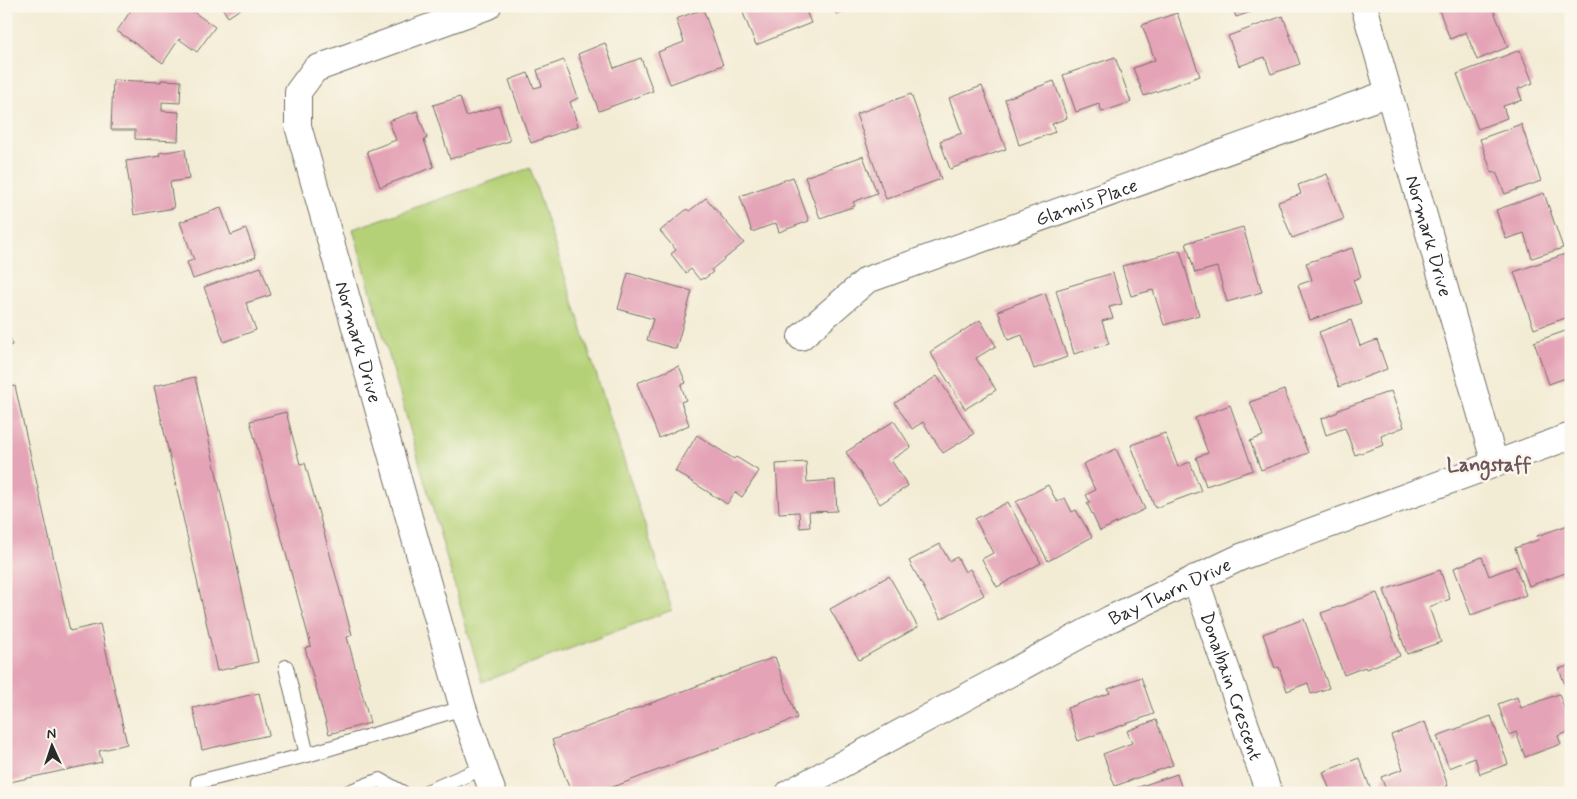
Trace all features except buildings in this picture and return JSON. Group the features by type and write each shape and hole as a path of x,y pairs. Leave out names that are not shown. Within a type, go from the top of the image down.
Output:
{"street":[{"name":"Normark Drive","path":"488,6 314,69 298,92 298,126 463,708 493,793"},
{"name":"Normark Drive","path":"1364,6 1495,464"},
{"name":"Glamis Place","path":"801,337 867,280 1389,93"},
{"name":"Bay Thorn Drive","path":"789,793 1110,619 1241,557 1571,436"},
{"name":"Donalbain Crescent","path":"1195,578 1269,793"}],"lane":[{"path":"286,667 307,755"},
{"path":"198,782 307,755 463,708"},
{"path":"424,793 484,768"},
{"path":"346,793 380,780 403,793"}],"green space":[{"path":"530,168 672,610 482,682 353,229"}],"district":[{"name":"Langstaff","path":"1489,464"}]}
